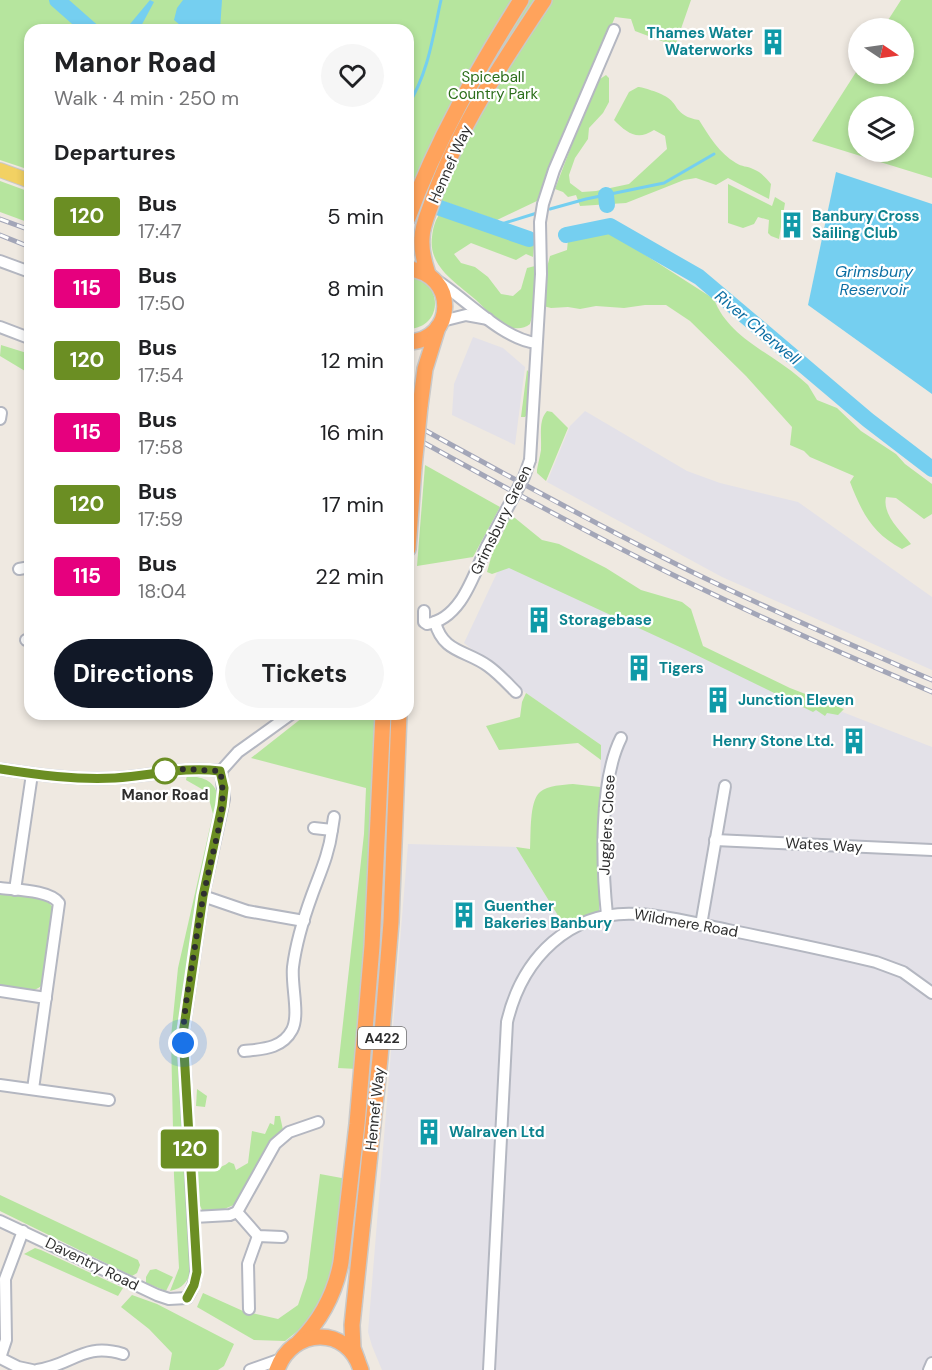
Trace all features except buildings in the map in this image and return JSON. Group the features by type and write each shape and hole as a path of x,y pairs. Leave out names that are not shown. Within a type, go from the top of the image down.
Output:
{"highway":[{"name":"Hennef Way","path":"414,202 424,174 483,62 521,0"},
{"name":"Hennef Way","path":"440,324 445,310 445,300 442,289 432,277 422,256 423,227 440,181 475,111 503,61 544,0"},
{"path":"414,270 432,277"},
{"path":"414,341 422,340 440,324"},
{"path":"414,467 425,369 440,324"},
{"name":"Hennef Way","path":"279,1365 286,1352 314,1326 327,1306 337,1283 341,1262 357,1124 372,946 383,720"},
{"name":"Hennef Way","path":"360,1367 353,1348 352,1325 380,1058 391,922 399,720"},
{"path":"299,1342 315,1337 332,1339 346,1346 360,1367"}],"main road":[{"path":"0,170 24,179"}],"street":[{"name":"Grimsbury Green","path":"435,622 450,611 466,592 524,477 530,460 541,274 540,226 543,204 551,179 614,30"},
{"path":"0,261 24,270"},
{"path":"432,277 514,337 536,343"},
{"path":"440,324 466,315 488,319"},
{"path":"0,327 24,336"},
{"path":"0,419 1,414"},
{"path":"424,611 425,623 435,622 438,634 447,644 485,664 516,692"},
{"path":"0,769 70,779 135,777 184,769 220,771 238,752 283,720"},
{"name":"Jugglers Close","path":"607,915 606,790 612,761 621,738"},
{"path":"220,771 224,799 203,896 183,1034 194,1217 230,1215 237,1212 275,1144 289,1132 318,1122"},
{"path":"15,890 32,774"},
{"path":"701,925 725,786"},
{"path":"244,1051 277,1045 285,1040 293,1028 295,1018 294,966 304,921 327,858 334,817"},
{"path":"314,828 332,830"},
{"name":"Wates Way","path":"716,840 932,850"},
{"path":"0,888 49,895 59,903 33,1089"},
{"path":"203,896 258,914 304,921"},
{"name":"Wildmere Road","path":"489,1370 506,1034 510,1009 526,973 550,944 574,927 607,915 653,915 876,962 903,972 932,993"},
{"path":"0,991 46,998"},
{"path":"0,1085 109,1100"},
{"path":"237,1212 258,1236 282,1237"},
{"name":"Daventry Road","path":"0,1221 169,1299 187,1298 194,1285 196,1276 194,1217"},
{"path":"23,1231 5,1280 6,1340 0,1358 18,1367 32,1370"},
{"path":"249,1309 248,1264 258,1236"},
{"path":"37,1370 52,1367 95,1350 123,1354"},
{"path":"929,1370 932,1363"},
{"path":"250,1370 279,1365"}],"shaded area":[{"path":"473,337 503,348 525,367 515,445 452,415 454,384"},
{"path":"585,411 687,471 720,483 798,502 932,597 932,670 722,577 547,482 570,426"},
{"path":"504,558 822,704 932,747 932,1370 382,1370 368,1332 408,844 516,847 565,927 599,911 601,745 526,693 464,643"}],"green space":[{"name":"Spiceball Country Park","path":"0,0 691,0 675,46 635,31 631,19 615,17 539,200 497,220 414,191 414,24 24,24 24,168 0,160"},
{"path":"901,0 932,0 932,178 880,162 914,162 914,96 848,96 848,152 812,141 848,84 914,84 914,18 889,18"},
{"path":"606,75 609,78 609,102 603,113 589,128 588,139 575,158 569,175 570,183 582,192 629,184 667,149 665,136 654,130 642,135 632,134 614,120 629,92 638,87 665,96 685,116 699,120 724,154 738,164 758,172 771,184 769,199 728,178 716,185 696,178 684,180 626,203 580,206 576,195 568,197 555,189 589,99 600,79"},
{"path":"0,181 24,190 24,221 0,212"},
{"path":"728,184 772,206 775,197 785,203 779,239 768,233 769,220 758,217 754,224 743,228 728,223"},
{"path":"442,211 534,245 533,257 526,254 516,260 471,243 454,254 461,263 475,267 488,277 501,294 513,296 521,289 527,268 535,266 533,313 530,324 513,328 502,323 439,266 432,248 432,237 435,224"},
{"path":"608,231 714,299 729,324 751,343 800,378 808,385 817,400 837,408 861,431 896,454 905,464 932,484 932,514 924,519 896,498 886,497 890,516 911,544 902,549 883,536 869,521 854,493 850,482 854,476 810,457 804,451 790,445 792,427 746,376 690,321 666,305 624,308 596,306 580,309 543,306 546,271 550,256 567,250 568,240"},
{"path":"414,278 420,279 428,286 435,304 428,321 414,328"},
{"path":"1,345 24,352 24,370 0,356"},
{"path":"527,370 532,376 528,414 521,417"},
{"path":"547,411 552,412 568,428 546,481 537,473 537,470 541,450 541,424"},
{"path":"425,465 500,507 473,557 417,566"},
{"path":"510,516 542,540 559,544 606,568 641,590 682,602 691,609 703,646 790,688 844,709 838,715 827,713 825,716 816,710 813,712 509,568 492,574 487,572 494,547 499,542"},
{"path":"526,693 601,745 601,760 578,743 499,750 486,726 520,717"},
{"path":"299,720 375,720 372,840 357,1069 338,1068 364,834 366,788 251,758"},
{"path":"187,775 212,784 220,800 181,1038 193,1266 185,1283 170,1291 179,1268 174,1176 171,1037 178,968 213,814 207,792 186,780"},
{"path":"573,784 600,787 599,912 565,927 516,847 530,849 532,810 536,796 551,787"},
{"path":"0,892 45,899 54,908 45,982 41,987 24,991 0,987"},
{"path":"197,1089 207,1096 205,1107 196,1106"},
{"path":"275,1116 280,1116 283,1130 270,1143 236,1204 206,1215 198,1198 196,1165 217,1168 229,1162 234,1164 236,1170 248,1163 252,1131 265,1134 270,1123 274,1125"},
{"path":"320,1174 347,1179 336,1251 325,1298 308,1323 285,1341 254,1340 197,1307 203,1293 243,1311 278,1319 298,1305 307,1278"},
{"path":"0,1195 138,1260 140,1265 137,1273 132,1276 0,1211"},
{"path":"35,1248 123,1288 118,1296 24,1254"},
{"path":"156,1269 173,1277 166,1291 146,1283 150,1270"},
{"path":"132,1295 157,1304 234,1344 224,1366 218,1370 169,1370 172,1353 149,1329 121,1307"}],"water":[{"path":"150,0 154,2 142,24 130,24"},
{"path":"183,0 222,0 220,24 179,24 174,20 177,8"},
{"name":"Grimsbury Reservoir","path":"836,172 932,204 932,394 808,305"}],"waterway":[{"name":"River Cherwell","path":"57,0 84,24"},
{"path":"414,95 425,68 441,0"},
{"path":"550,209 664,183 714,154"},
{"path":"606,195 607,205"},
{"name":"River Cherwell","path":"417,200 529,239"},
{"path":"492,227 537,213"},
{"name":"River Cherwell","path":"566,235 610,226 699,277 868,420 932,469"}],"railway":[{"path":"0,219 24,228"},
{"path":"0,235 24,245"},
{"path":"414,424 684,568 776,612 932,680"},
{"path":"414,437 673,575 932,692"}],"bus line":[{"name":"120","path":"0,769 70,779 142,776 184,769 220,771 224,799 203,896 183,1034 197,1272 194,1285 187,1298"}],"place":[{"name":"Thames Water Waterworks","path":"773,42"},
{"name":"Banbury Cross Sailing Club","path":"792,225"},
{"name":"Storagebase","path":"539,620"},
{"name":"Tigers","path":"639,668"},
{"name":"Junction Eleven","path":"718,700"},
{"name":"Henry Stone Ltd.","path":"854,741"},
{"name":"Manor Road","path":"165,771"},
{"name":"Guenther Bakeries Banbury","path":"464,915"},
{"name":"Walraven Ltd","path":"429,1132"}],"route":[{"path":"165,771 158,773 184,769 220,771 224,788 224,799 203,896 183,1043"}]}
